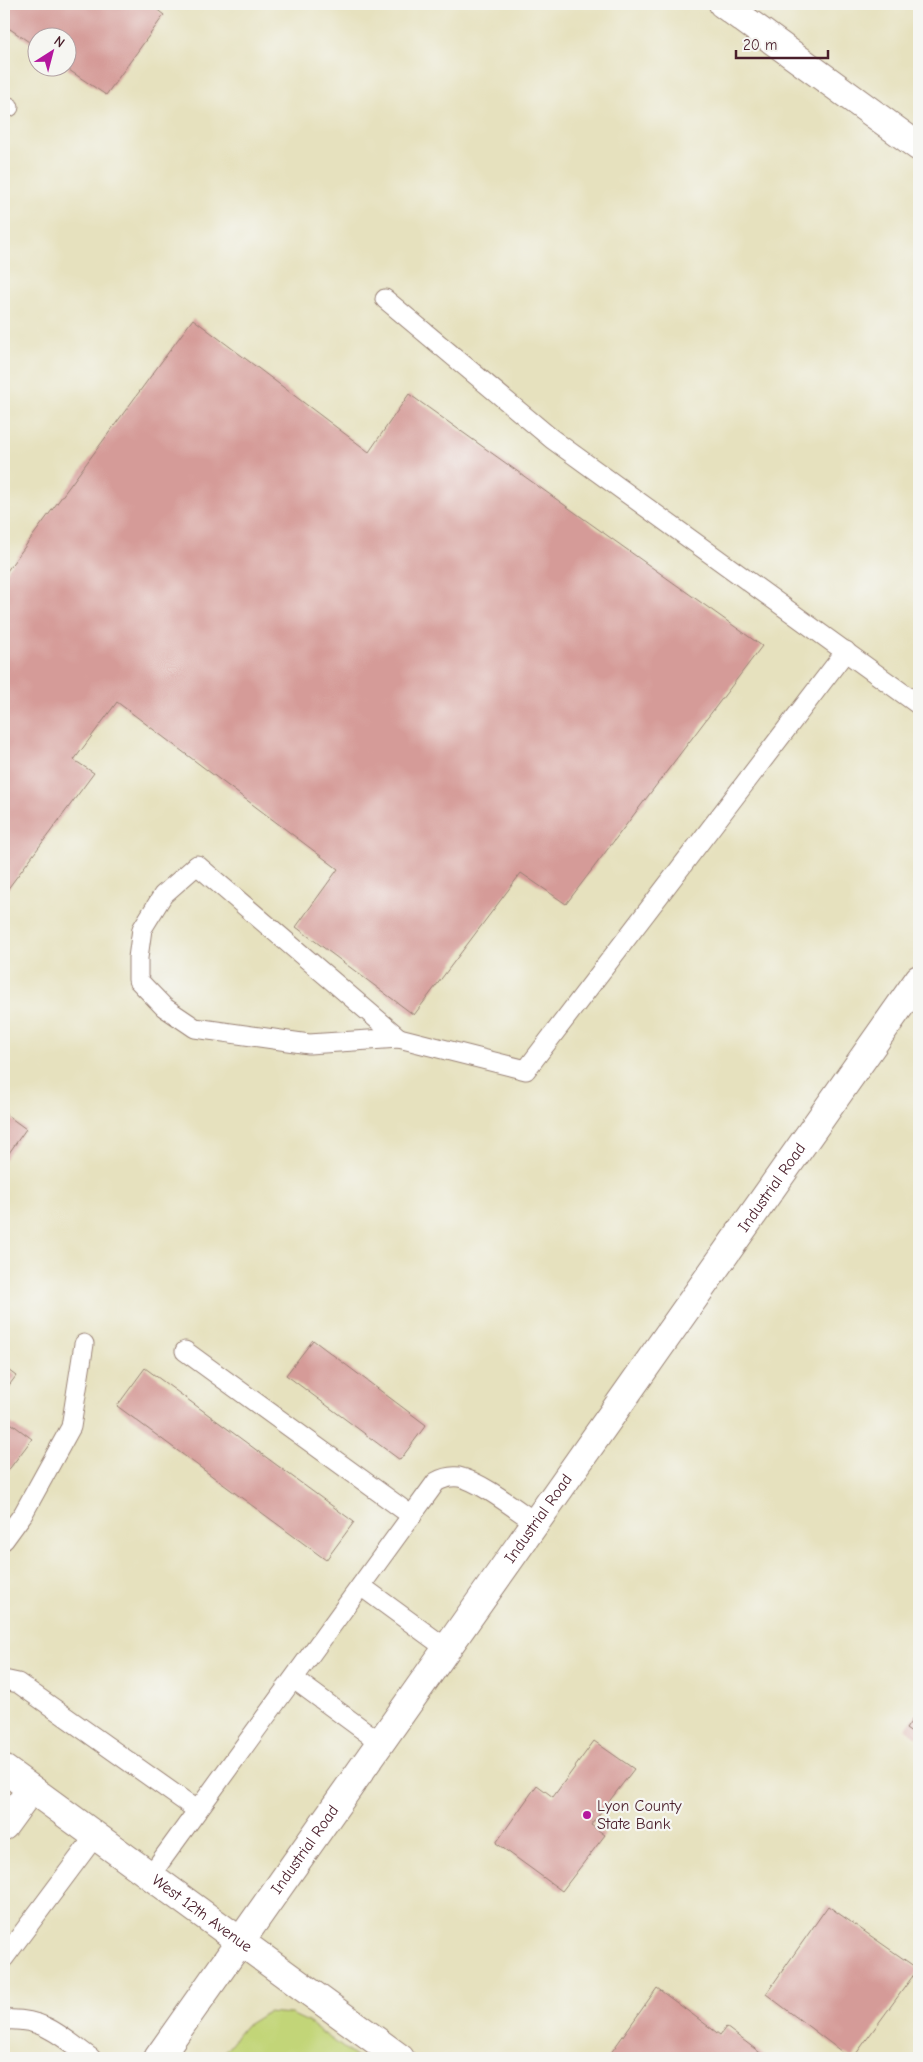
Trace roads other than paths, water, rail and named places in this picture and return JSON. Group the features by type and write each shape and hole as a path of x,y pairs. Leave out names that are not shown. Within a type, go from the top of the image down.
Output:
{"main road":[{"path":"723,4 919,147"},
{"name":"Industrial Road","path":"158,2058 919,979"},
{"name":"West 12th Avenue","path":"4,1769 400,2058"},
{"path":"4,1826 31,1789"}],"lane":[{"path":"385,299 552,439 919,705"},
{"path":"399,1038 196,865 164,895 142,928 138,958 138,980 164,1007 195,1028 309,1044 399,1038 526,1070 846,651"},
{"path":"4,1540 23,1514 71,1427 84,1344"},
{"path":"185,1351 412,1516"},
{"path":"150,1876 436,1482 444,1478 457,1477 471,1481 536,1523"},
{"path":"361,1586 447,1649"},
{"path":"294,1679 381,1743"},
{"path":"4,1680 18,1683 197,1810"},
{"path":"4,1958 95,1836"},
{"path":"4,2020 21,2019 50,2028 91,2058"}],"place":[{"name":"Lyon County State Bank","path":"587,1815"}]}
